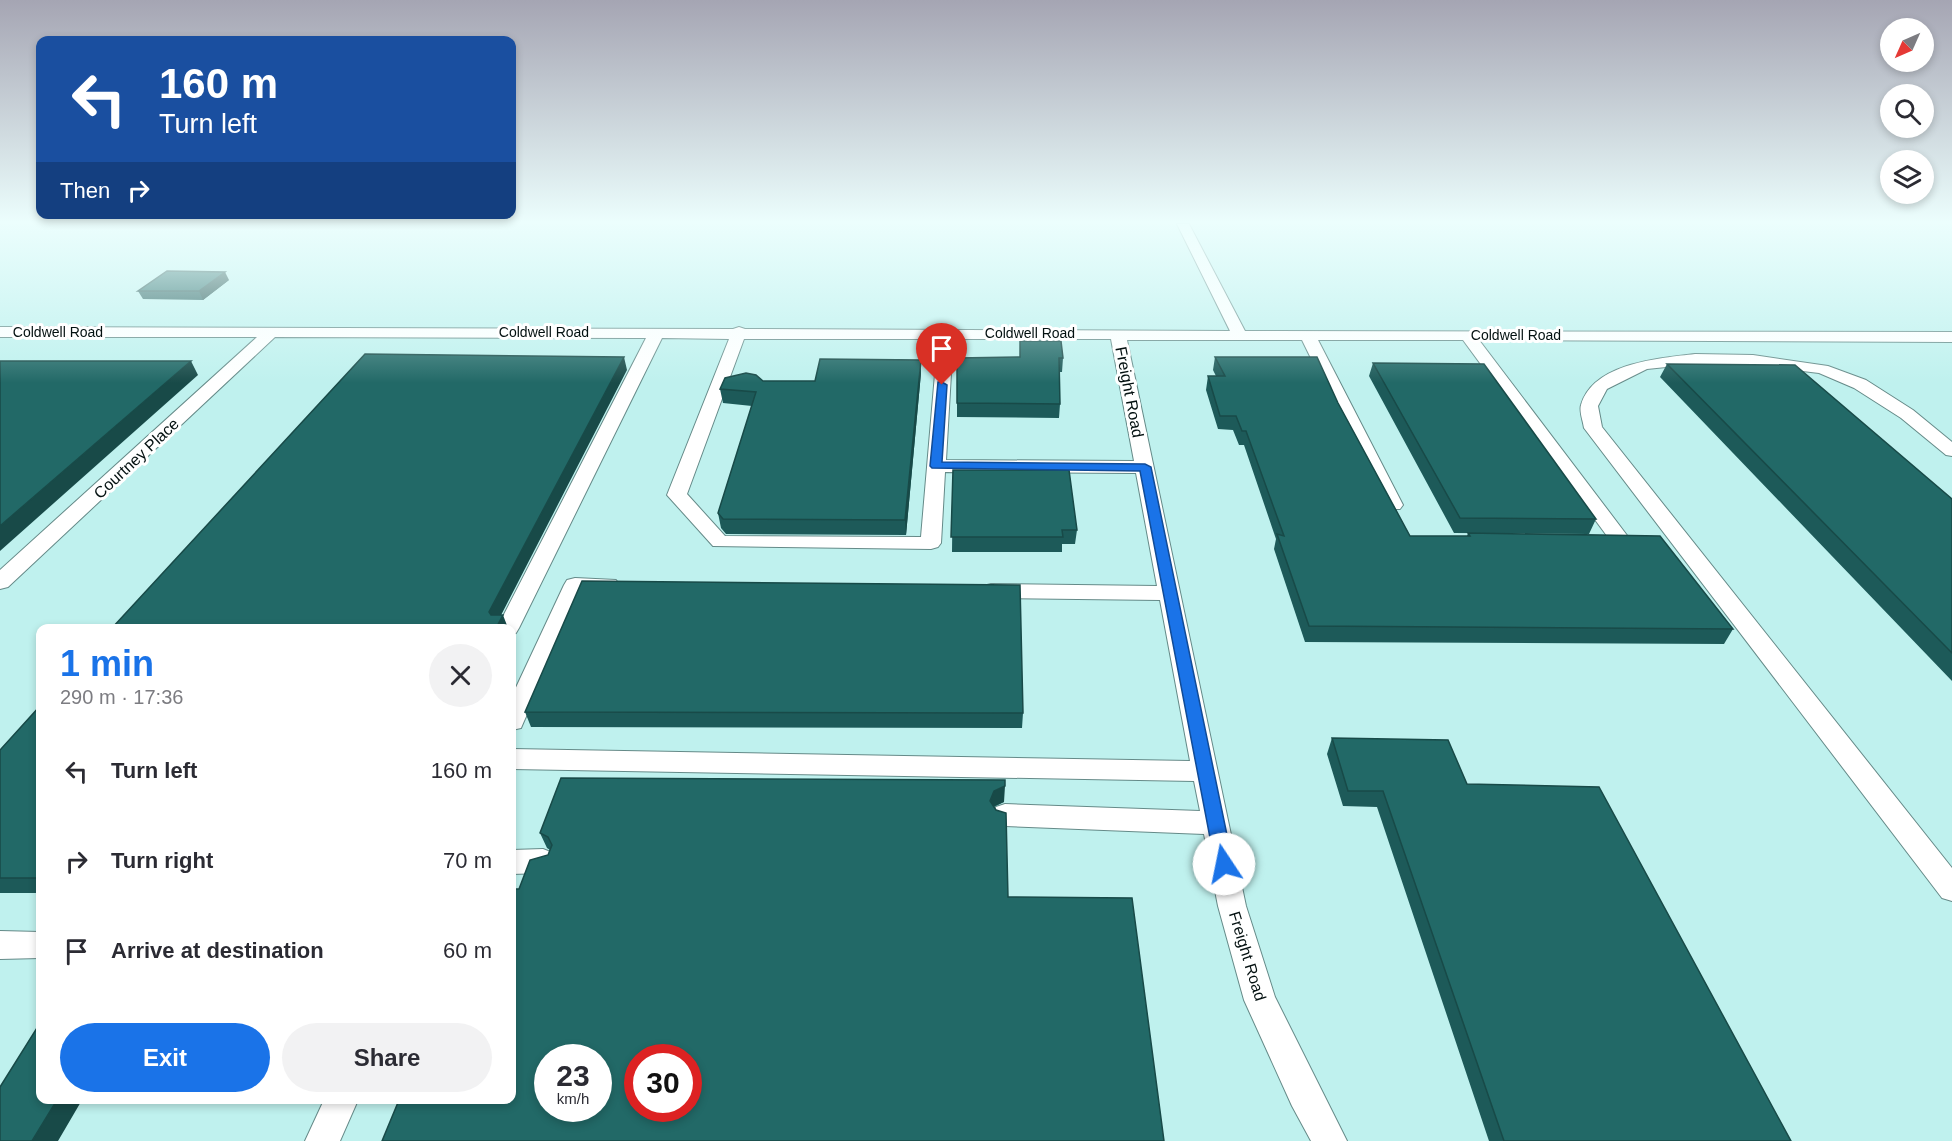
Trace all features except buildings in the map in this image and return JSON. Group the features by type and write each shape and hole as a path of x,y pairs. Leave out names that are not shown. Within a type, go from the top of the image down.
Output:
{"street":[{"path":"1211,277 1239,334"},
{"name":"Coldwell Road","path":"0,332 739,332 1952,337"},
{"path":"510,624 657,332"},
{"path":"739,332 677,495 720,542 931,543 946,333"},
{"name":"Courtney Place","path":"0,582 271,333"},
{"name":"Freight Road","path":"1118,334 1232,906 1260,1000 1304,1094 1330,1141"},
{"path":"1307,334 1400,521"},
{"path":"1467,335 1622,542 1587,542"},
{"path":"1952,451 1906,414 1860,384 1822,369 1753,360 1695,359 1643,364 1600,386 1589,406 1593,428 1952,889"},
{"path":"936,466 1145,467"},
{"path":"516,712 575,585 634,586"},
{"path":"968,590 1170,593"},
{"path":"516,759 1205,771"},
{"path":"1005,815 1216,823"},
{"path":"516,862 543,861"},
{"path":"0,945 36,945"},
{"path":"322,1141 340,1104"}],"shaded area":[{"path":"0,277 1952,277 1952,1141 0,1141"}],"route":[{"path":"942,385 936,466 1145,467 1224,864"}]}
